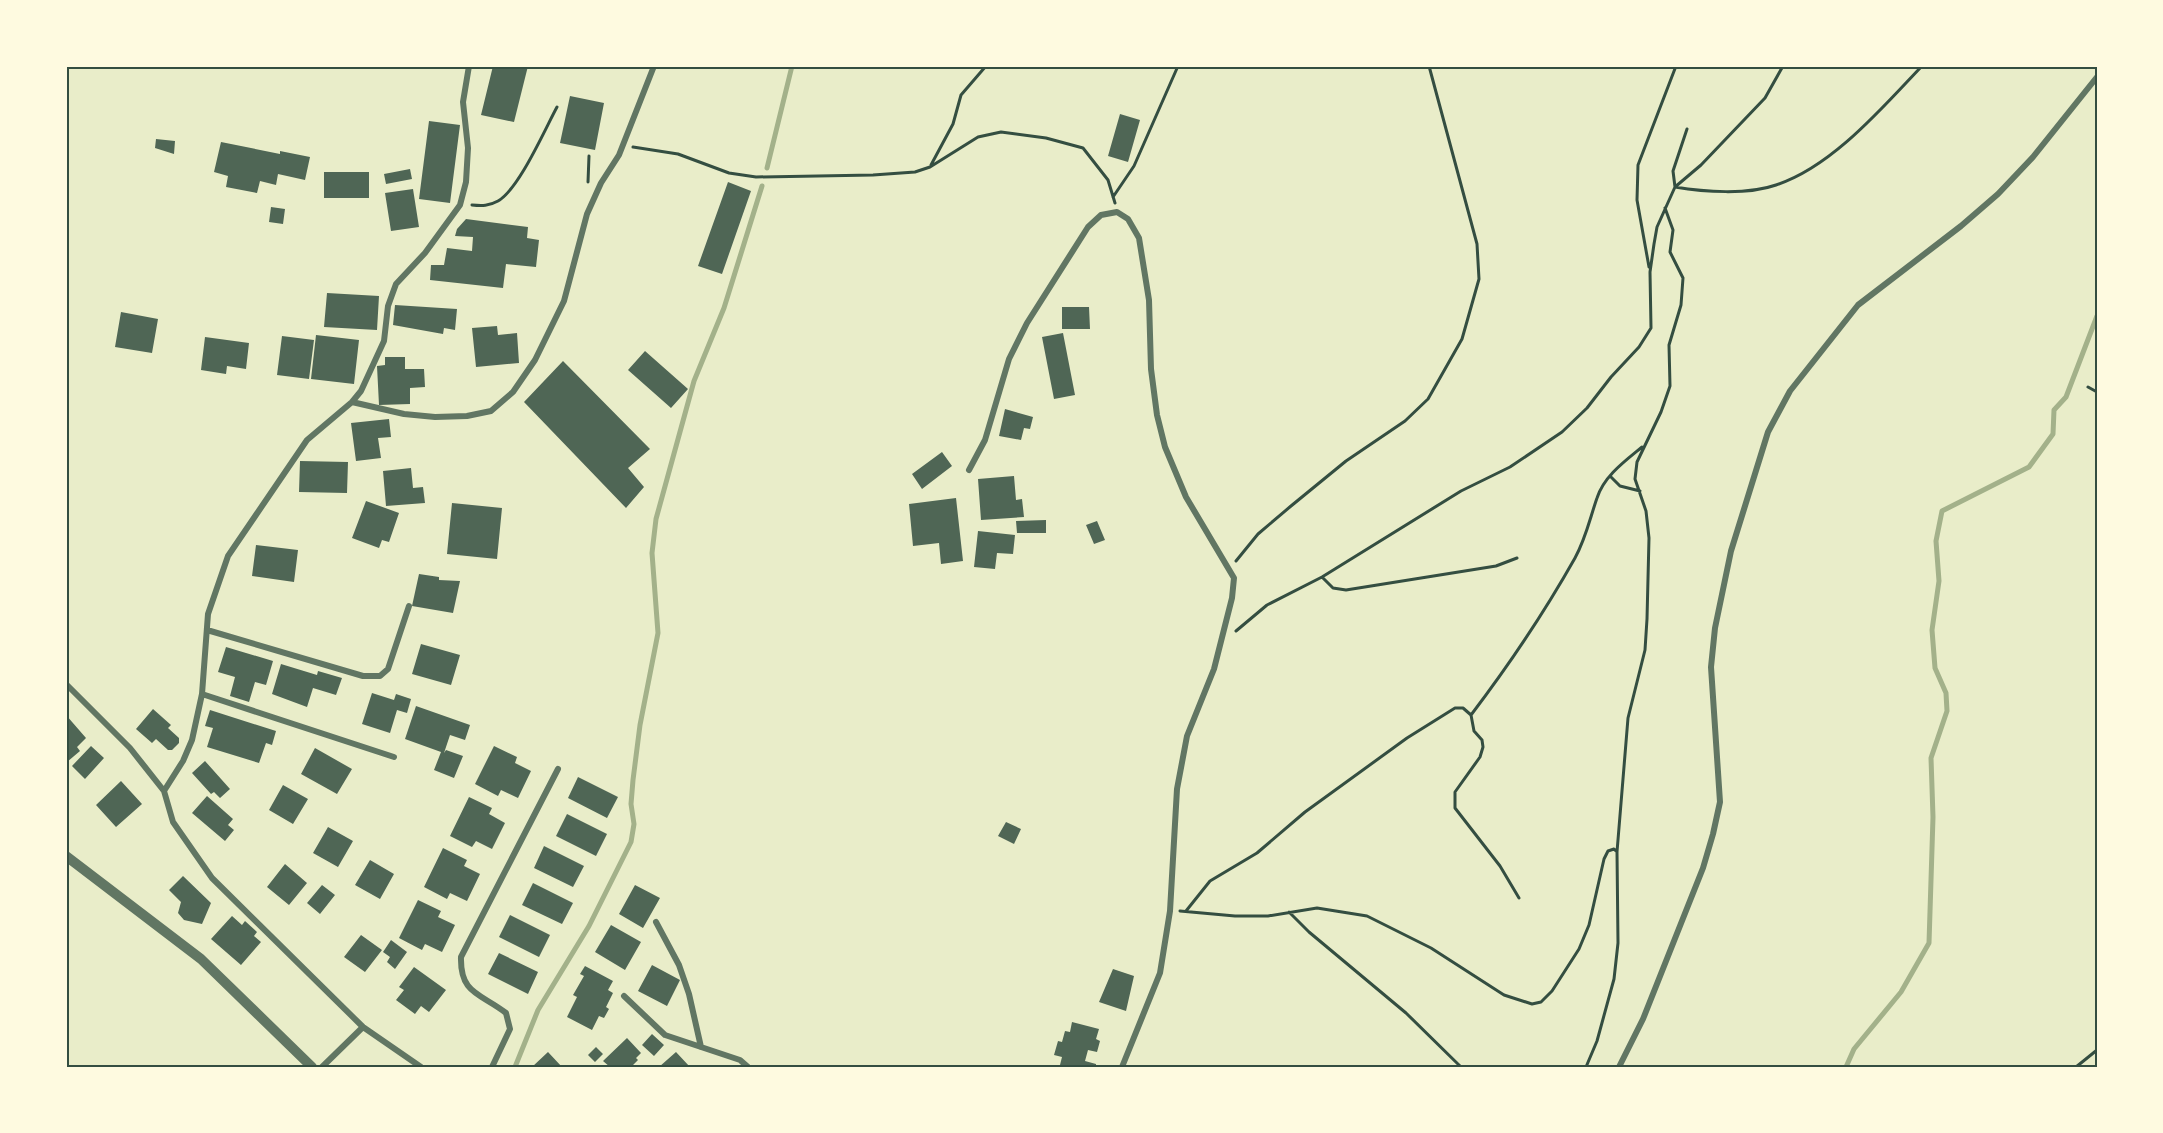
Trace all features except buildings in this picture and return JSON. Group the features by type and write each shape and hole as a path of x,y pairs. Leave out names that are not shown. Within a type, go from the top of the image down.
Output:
{"street":[{"path":"164,791 192,740 202,694 212,597 228,556 307,440 352,402 361,391 384,341 388,306 396,284 425,254 460,205 466,182 468,148 463,102 469,66"},
{"path":"352,402 404,414 435,417 467,416 491,411 513,392 535,360 564,300 587,214 623,146 654,66"},
{"path":"1619,1067 1643,1019 1713,834 1720,802 1711,667 1718,609 1744,507 1768,432 1790,391 1858,305 1961,226 1998,194 2033,157 2097,77"},
{"path":"969,470 985,440 1009,359 1027,323 1088,227 1101,215 1117,212 1128,219 1139,238 1149,300 1151,369 1157,415 1165,447 1186,497 1234,578 1232,598 1214,669 1186,736 1177,789 1170,911 1160,973 1122,1067"},
{"path":"207,630 363,676 380,676 388,669 409,606"},
{"path":"66,684 130,748 164,791 173,822 212,878 363,1027 421,1067"},
{"path":"202,694 394,757"},
{"path":"492,1067 510,1029 506,1013 465,985 460,974 461,957 558,769"},
{"path":"66,856 201,958 312,1067"},
{"path":"656,922 682,975 700,1047"},
{"path":"624,996 665,1035 740,1060 748,1067"},
{"path":"322,1067 363,1027"}],"path":[{"path":"930,167 953,124 961,95 986,66"},
{"path":"1113,197 1134,166 1178,66"},
{"path":"1234,578 1236,562 1258,534 1346,461 1405,421 1428,399 1462,339 1479,279 1477,244 1429,66"},
{"path":"1219,648 1267,605 1322,577 1461,491 1510,467 1562,432 1587,408 1611,377 1639,347 1651,328 1650,272 1637,200 1638,165 1676,66"},
{"path":"1650,272 1658,227 1675,187 1701,165 1765,98 1783,66"},
{"path":"1675,187 1702,191 1732,190 1774,186 1797,177 1829,155 1922,66"},
{"path":"470,205 486,206 500,200 513,187 557,107"},
{"path":"1675,187 1673,171 1687,129"},
{"path":"623,146 678,154 729,173 756,177 873,175 915,172 930,167 978,137 1001,132 1046,138 1083,148 1108,180 1117,212"},
{"path":"1586,1067 1597,1041 1614,979 1618,943 1617,852 1628,718 1645,650 1649,538 1646,511 1635,479 1637,462 1661,412 1670,386 1669,345 1681,305 1683,278 1670,252 1673,230 1665,208"},
{"path":"2088,387 2097,392"},
{"path":"1471,715 1515,658 1575,557 1592,521 1598,496 1610,476 1621,463 1643,446"},
{"path":"1610,476 1620,486 1640,491"},
{"path":"1322,577 1333,588 1346,590 1496,566 1517,558"},
{"path":"1186,911 1210,881 1257,853 1305,812 1407,738 1455,708 1463,708 1471,715 1474,731 1482,740 1483,747 1480,757 1455,792 1455,808 1500,866 1519,898"},
{"path":"1170,911 1236,916 1317,908 1367,916 1431,948 1504,994 1532,1004 1541,1002 1562,977 1579,949 1589,925 1604,859 1608,851 1614,849 1617,852"},
{"path":"1289,912 1309,932 1406,1013 1461,1067"},
{"path":"2076,1067 2097,1050"}],"waterway":[{"path":"767,168 792,66"},
{"path":"515,1067 538,1010 589,926 631,842 634,824 631,804 640,725 658,633 652,553 656,519 694,381 724,308 762,186"},
{"path":"1846,1067 1854,1049 1901,992 1929,943 1933,817 1931,758 1947,711 1946,693 1935,668 1932,630 1939,581 1936,541 1942,511 2029,467 2053,434 2054,410 2066,397 2097,316"}]}
